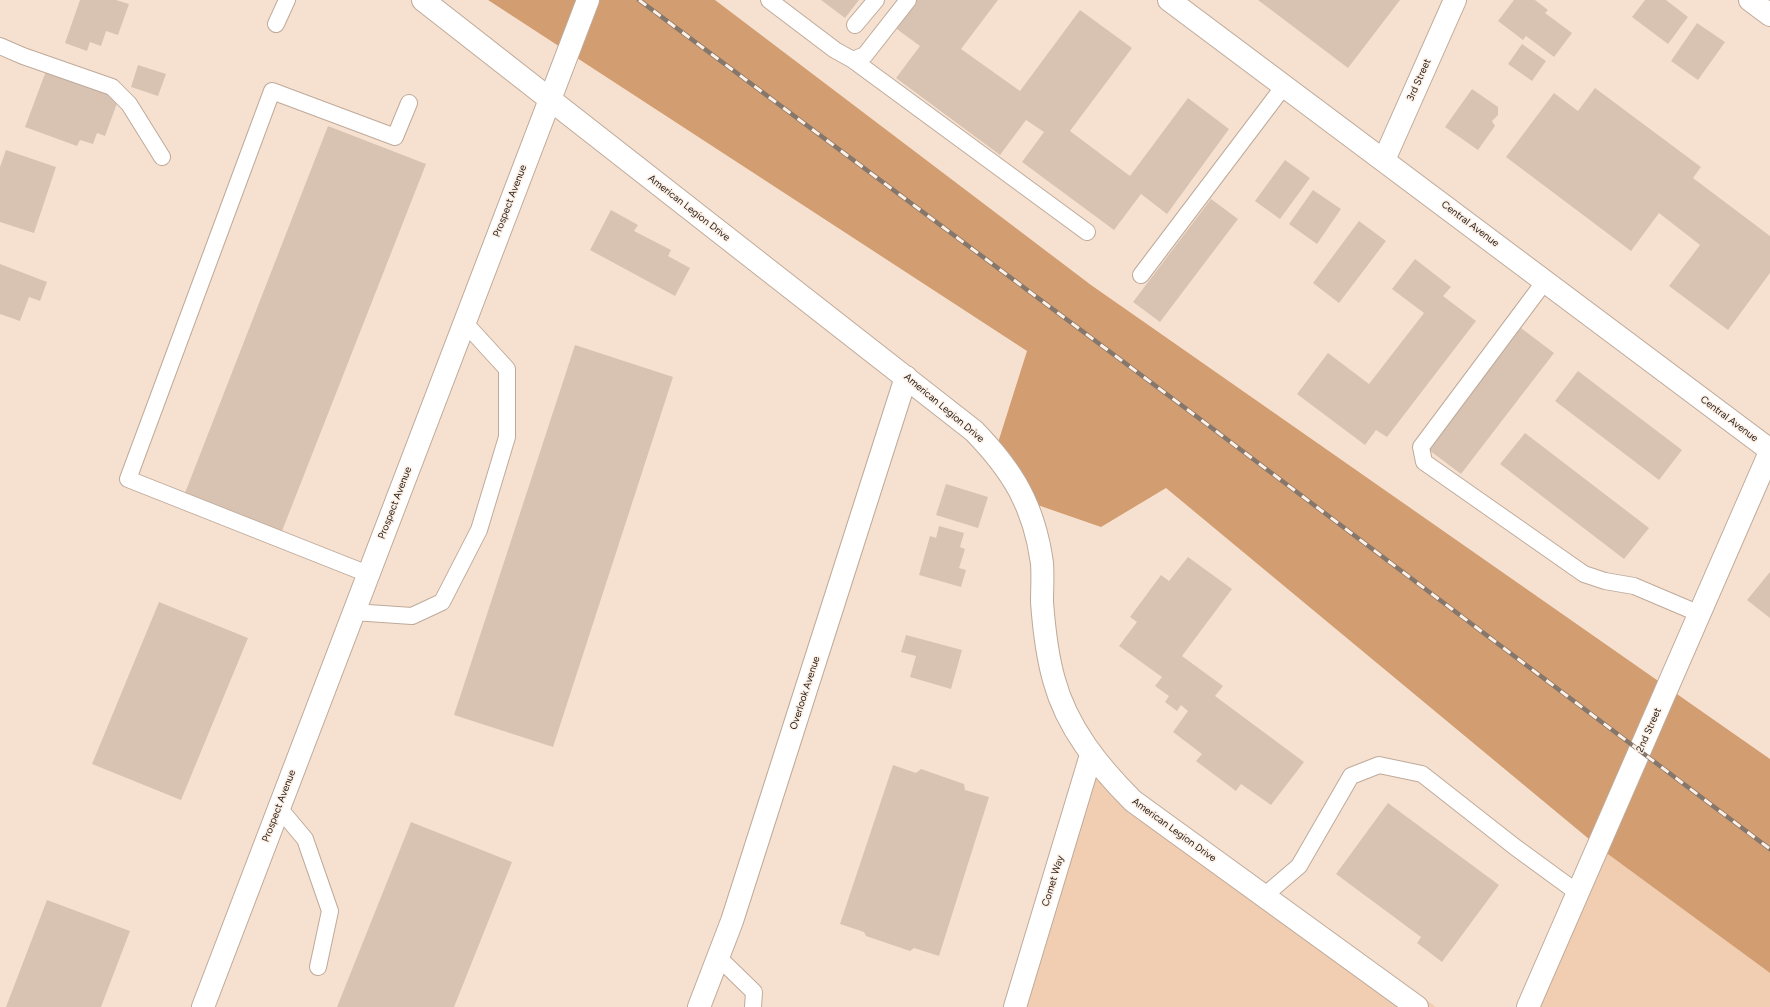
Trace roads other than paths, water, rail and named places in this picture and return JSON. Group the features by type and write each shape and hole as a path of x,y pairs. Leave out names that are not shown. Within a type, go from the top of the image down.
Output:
{"street":[{"name":"American Legion Drive","path":"423,0 974,430 999,456 1020,489 1035,526 1042,564 1046,642 1055,682 1068,716 1091,755 1104,772 1133,801 1417,1007"},
{"name":"Central Avenue","path":"1169,0 1545,280 1770,451"},
{"name":"3rd Street","path":"1384,160 1455,0"},
{"path":"1750,0 1770,15"},
{"name":"Prospect Avenue","path":"203,1007 549,99 585,9"},
{"name":"Overlook Avenue","path":"699,1007 732,921 906,377"},
{"name":"2nd Street","path":"1528,1007 1770,451"},
{"name":"Comet Way","path":"1015,1007 1091,755"}],"lane":[{"path":"276,24 287,0"},
{"path":"769,0 835,50 852,60 1087,232"},
{"path":"855,25 876,0"},
{"path":"852,60 865,55 908,0"},
{"path":"0,46 112,87 129,104 162,157"},
{"path":"1141,274 1284,86"},
{"path":"368,574 128,479 272,91 395,136 410,103"},
{"path":"1545,280 1421,447 1424,462 1584,574 1634,586 1700,614"},
{"path":"353,612 412,616 442,602 479,530 507,436 507,369 464,322"},
{"path":"1264,896 1299,866 1351,776 1379,765 1422,774 1515,847 1578,892"},
{"path":"279,808 305,839 330,910 318,967"},
{"path":"718,957 754,992 753,1007"}],"railway":[{"path":"639,0 1200,419 1770,849"}]}
